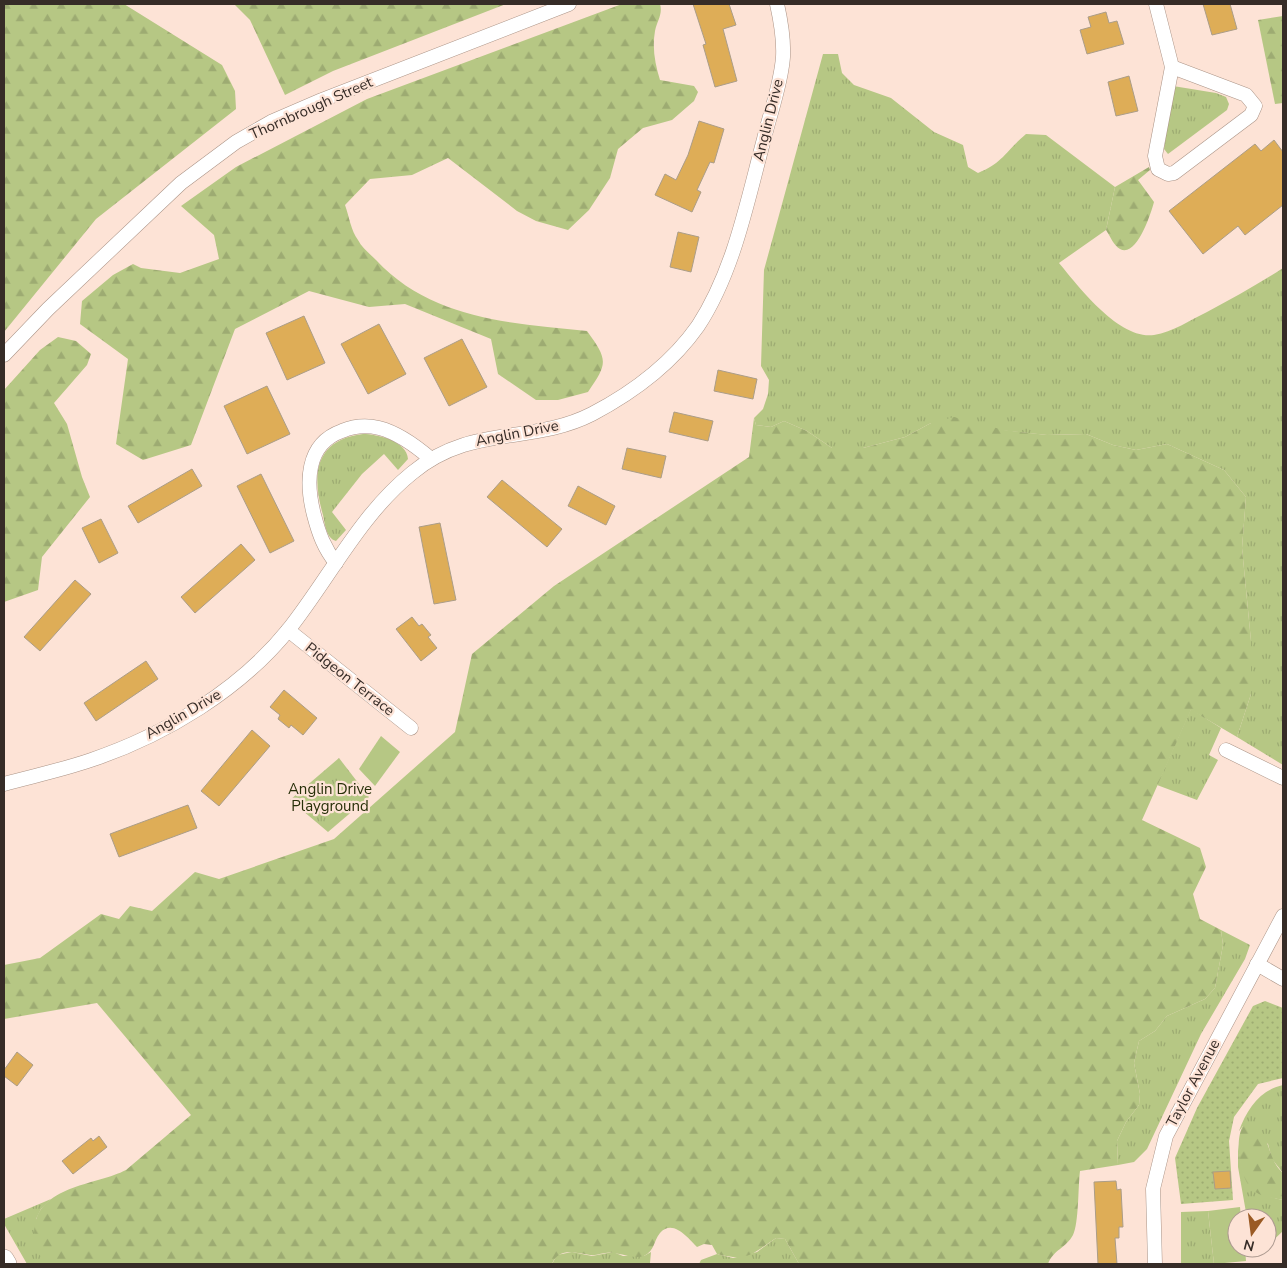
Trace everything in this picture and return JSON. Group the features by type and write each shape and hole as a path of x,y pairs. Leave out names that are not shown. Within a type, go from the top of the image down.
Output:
{"street":[{"name":"Thornbrough Street","path":"4,355 48,309 181,183 236,142 271,122 322,100 569,4"},
{"name":"Anglin Drive","path":"4,784 91,760 165,728 222,692 288,630 386,497 413,472 431,459 474,441 552,428 590,415 615,401 651,374 680,347 696,328 722,281 746,206 778,84 783,42 777,4"},
{"path":"1156,4 1172,67 1155,156 1158,169 1168,174 1174,173 1251,115 1255,106 1246,95 1172,67"},
{"path":"336,563 322,543 308,492 310,469 315,452 320,445 338,432 358,426 369,426 390,432 412,443 431,459"},
{"name":"Pidgeon Terrace","path":"288,630 411,728"},
{"path":"1226,750 1283,778"},
{"name":"Taylor Avenue","path":"1155,1264 1153,1189 1160,1151 1185,1097 1283,916"},
{"path":"1257,964 1283,979"},
{"path":"4,1259 7,1264"}],"green space":[{"path":"4,4 124,4 222,65 235,91 236,109 96,219 4,332"},
{"path":"234,4 506,4 333,71 285,95 250,20"},
{"path":"622,4 660,4 661,8 655,31 654,50 660,80 694,86 698,92 694,101 672,120 643,128 618,149 610,178 589,210 568,230 536,221 517,211 448,158 412,175 370,179 345,205 354,232 364,248 398,280 422,295 447,307 474,315 530,325 587,331 599,349 603,362 599,374 588,392 558,400 536,400 498,374 491,339 405,304 369,307 309,291 235,329 191,445 143,460 116,444 128,359 80,324 82,301 113,275 133,264 141,268 180,273 219,259 214,235 181,206 236,167 367,99"},
{"path":"1283,16 1283,103 1275,104 1258,20"},
{"path":"823,54 838,54 842,73 854,85 891,98 934,132 963,145 968,167 978,173 999,161 1026,134 1046,135 1115,187 1106,230 1059,263 1101,310 1127,329 1141,334 1154,335 1168,331 1226,301 1283,268 1283,765 1237,737 1251,694 1251,641 1242,548 1246,497 1224,470 1167,444 1136,450 1113,445 1086,434 1047,435 931,423 905,437 863,448 832,448 807,431 784,421 771,427 756,425 754,418 763,409 768,394 769,380 761,366 764,270"},
{"path":"1173,86 1216,93 1226,97 1229,104 1227,110 1168,154 1164,149"},
{"path":"1149,167 1150,170 1138,180 1154,202 1150,215 1142,233 1132,247 1126,250 1120,249 1106,230 1115,187"},
{"path":"58,337 76,341 91,354 87,365 54,403 67,424 82,477 90,497 42,557 38,590 4,602 4,390 40,350"},
{"path":"954,417 1004,430 1047,435 1086,434 1113,445 1136,450 1167,444 1224,470 1246,497 1242,548 1251,641 1251,694 1237,737 1191,710 1142,820 1200,848 1206,867 1193,894 1200,919 1221,930 1223,945 1215,988 1205,999 1167,1016 1155,1031 1139,1041 1134,1063 1140,1094 1139,1105 1126,1122 1117,1141 1118,1165 1080,1171 1077,1213 1073,1235 1053,1255 1048,1264 799,1264 785,1239 776,1238 749,1255 736,1257 717,1254 712,1245 704,1244 697,1247 680,1231 670,1228 660,1233 648,1254 644,1256 632,1257 610,1253 593,1255 568,1252 559,1255 552,1264 45,1264 36,1245 34,1229 40,1211 49,1201 73,1188 126,1170 191,1115 97,1003 4,1019 4,965 40,958 101,914 119,919 130,906 152,911 195,872 219,879 334,839 455,732 472,654 554,586 749,457 754,418 756,425 771,427 784,421 807,431 832,448 863,448 905,437 931,423"},
{"path":"363,434 376,435 397,443 403,448 408,459 398,470 384,454 362,474 332,512 346,530 336,541 330,537 326,530 320,501 318,474 320,462 325,452 334,444 346,438"},
{"path":"1191,709 1221,728 1209,755 1218,760 1197,800 1157,785"},
{"path":"381,736 400,752 375,786 359,769"},
{"name":"Anglin Drive Playground","path":"339,758 369,797 328,832 290,800"},
{"path":"1221,930 1250,945 1245,959 1201,1034 1147,1149 1134,1162 1118,1165 1117,1141 1126,1122 1139,1105 1140,1094 1134,1063 1139,1041 1155,1031 1167,1016 1205,999 1215,988 1223,945"},
{"path":"1265,1001 1283,1008 1283,1078 1258,1084 1234,1117 1229,1141 1233,1200 1181,1204 1175,1158 1197,1108 1253,1006"},
{"path":"1283,1085 1283,1173 1272,1159 1268,1144 1243,1126 1239,1131 1246,1115 1255,1102 1268,1091"},
{"path":"1248,1125 1256,1128 1261,1133 1273,1160 1283,1173 1283,1200 1260,1194 1248,1185 1240,1160 1239,1140 1243,1126"},
{"path":"1238,1144 1242,1167 1248,1183 1261,1193 1283,1200 1283,1231 1277,1237 1277,1208 1245,1208 1238,1167"},
{"path":"51,1199 41,1209 36,1219 46,1264 27,1264 4,1224 4,1219"},
{"path":"1227,1209 1227,1258 1246,1258 1246,1261 1214,1264 1208,1211"},
{"path":"1208,1211 1214,1264 1181,1264 1181,1212"},
{"path":"776,1238 785,1239 799,1264 699,1264 701,1260 717,1254 733,1258 757,1252"},
{"path":"572,1252 592,1256 613,1252 623,1256 644,1256 651,1252 650,1263 552,1264 557,1255"}],"building":[{"path":"693,4 729,4 736,25 723,29 737,81 715,87 703,45 706,44"},
{"path":"1203,4 1230,4 1237,29 1212,35"},
{"path":"1106,12 1109,23 1117,21 1124,44 1087,54 1080,30 1091,27 1088,17"},
{"path":"1129,76 1138,111 1116,116 1108,82"},
{"path":"699,121 724,129 714,163 710,162 697,190 701,192 692,212 655,195 665,174 676,180 688,155"},
{"path":"1274,140 1283,152 1283,205 1245,235 1238,226 1203,254 1169,211 1255,144 1261,151"},
{"path":"678,232 699,237 691,272 670,267"},
{"path":"304,316 325,363 287,380 266,333"},
{"path":"379,324 406,374 368,394 341,344"},
{"path":"462,339 487,387 449,406 424,358"},
{"path":"718,370 757,379 753,399 714,391"},
{"path":"267,386 290,434 247,454 224,406"},
{"path":"674,412 713,421 708,441 669,432"},
{"path":"627,448 666,456 661,478 622,469"},
{"path":"192,469 202,486 138,523 128,506"},
{"path":"261,474 294,541 270,553 237,486"},
{"path":"502,480 562,529 547,547 487,497"},
{"path":"578,486 615,506 606,525 568,506"},
{"path":"101,519 118,553 99,563 82,528"},
{"path":"440,523 456,600 434,604 419,527"},
{"path":"241,544 255,560 195,613 181,597"},
{"path":"75,580 91,594 40,651 24,637"},
{"path":"412,617 419,626 422,624 431,635 428,637 437,648 421,661 396,629"},
{"path":"146,661 158,679 96,721 84,703"},
{"path":"284,690 317,718 303,735 291,725 289,728 278,719 280,715 270,707"},
{"path":"252,730 270,746 219,806 201,791"},
{"path":"188,805 197,828 119,857 110,834"},
{"path":"17,1052 33,1065 17,1086 4,1076 4,1070"},
{"path":"99,1136 107,1147 73,1174 62,1161 91,1138 93,1141"},
{"path":"1230,1171 1231,1188 1215,1189 1213,1172"},
{"path":"1116,1181 1117,1190 1121,1189 1123,1227 1119,1227 1119,1238 1115,1238 1117,1264 1098,1264 1094,1182"}]}
